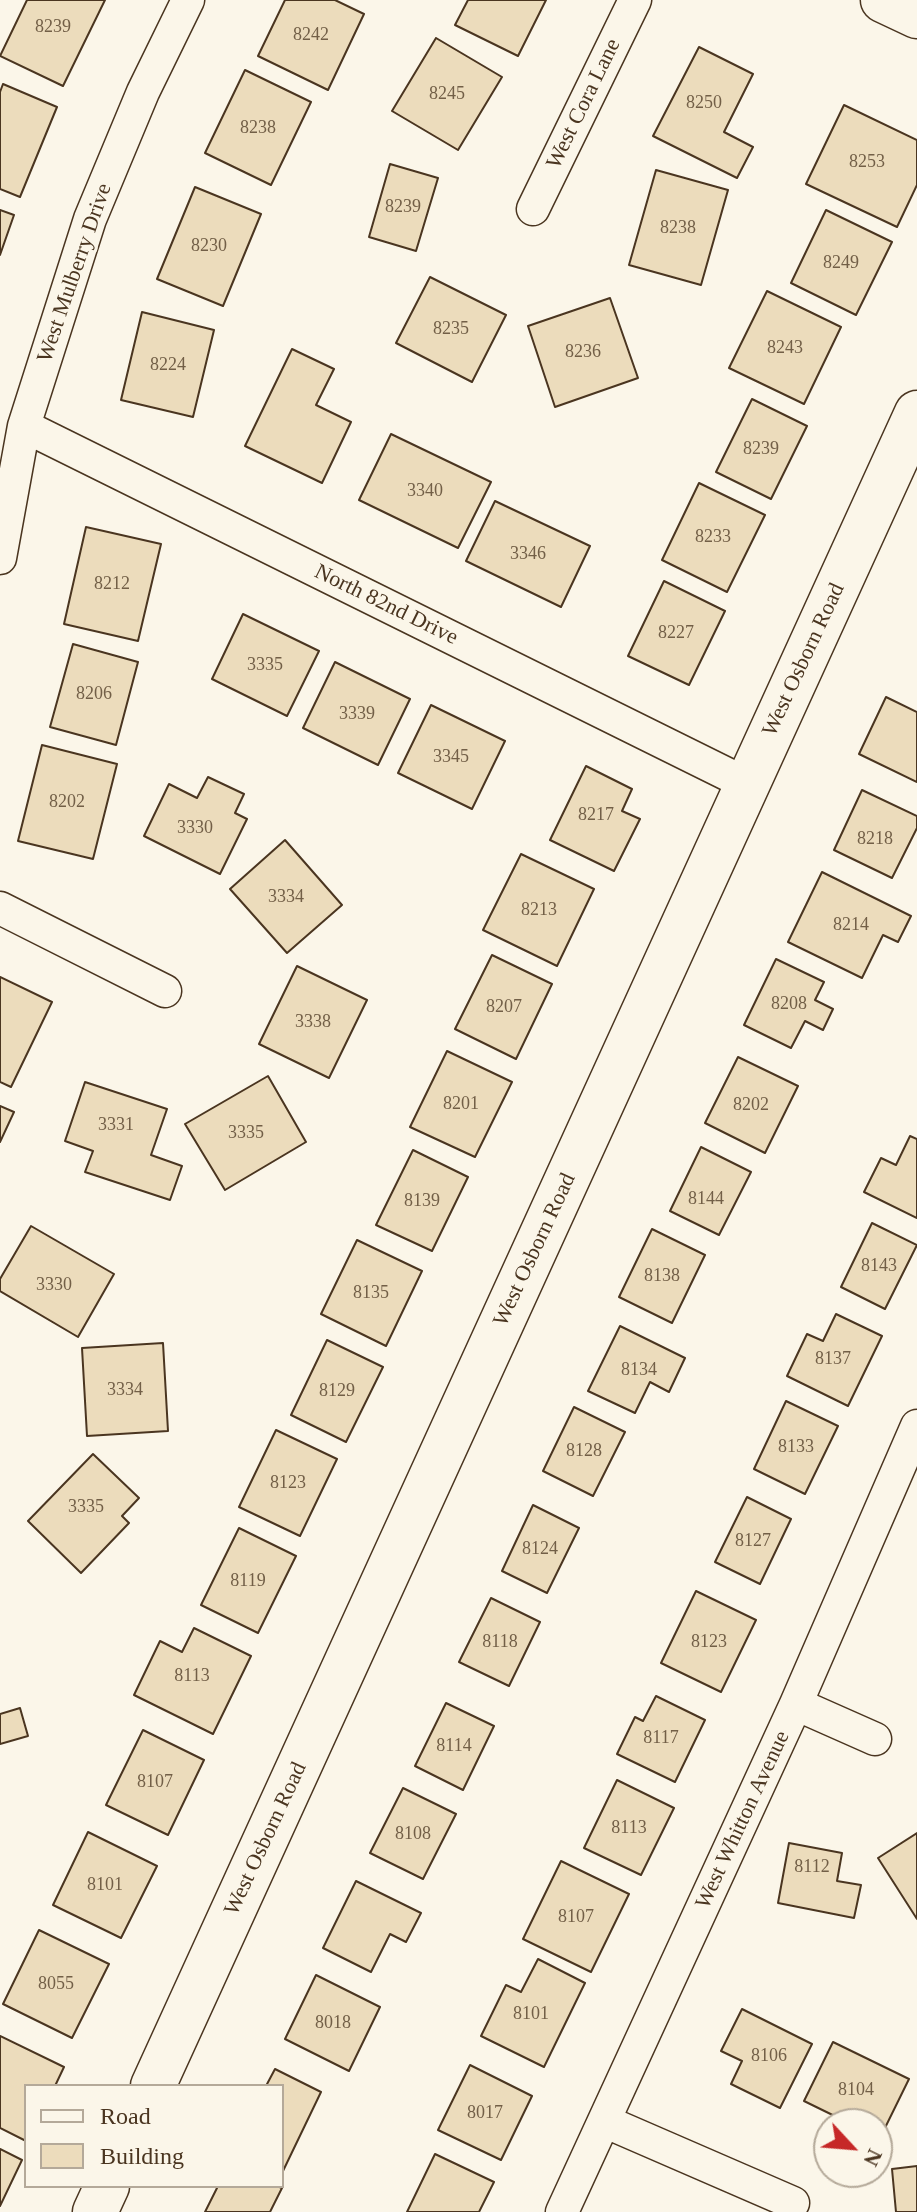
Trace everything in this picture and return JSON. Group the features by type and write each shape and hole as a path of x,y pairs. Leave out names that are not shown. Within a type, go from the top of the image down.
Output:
{"street":[{"name":"West Mulberry Drive","path":"0,558 24,426 90,219 143,92 188,0"},
{"name":"West Cora Lane","path":"533,209 635,0"},
{"path":"883,0 917,16"},
{"name":"West Osborn Road","path":"154,2084 917,413"},
{"name":"North 82nd Drive","path":"24,426 747,784"},
{"path":"0,908 165,991"},
{"name":"West Whitton Avenue","path":"562,2212 796,1704 917,1426"},
{"path":"796,1704 875,1739"},
{"path":"604,2121 793,2203"},
{"path":"95,2212 106,2188"}],"building":[{"path":"27,0 105,0 63,86 0,56"},
{"path":"285,0 335,0 364,14 328,90 258,56"},
{"path":"468,0 546,0 518,56 455,25"},
{"path":"436,38 502,77 458,150 392,111"},
{"path":"699,47 753,74 724,132 753,147 737,178 653,136"},
{"path":"245,70 311,102 271,185 205,153"},
{"path":"3,84 57,107 20,197 0,189 0,92"},
{"path":"844,105 917,140 917,185 897,227 806,184"},
{"path":"390,164 438,178 416,251 369,237"},
{"path":"656,170 728,190 701,285 629,265"},
{"path":"195,187 261,214 223,306 157,279"},
{"path":"0,210 14,215 0,255"},
{"path":"826,210 892,242 856,315 791,283"},
{"path":"430,277 506,315 472,382 396,343"},
{"path":"767,291 841,327 804,404 729,368"},
{"path":"610,298 638,378 555,407 528,326"},
{"path":"142,312 214,330 193,417 121,400"},
{"path":"292,349 334,369 316,405 351,422 322,483 245,446"},
{"path":"752,399 807,426 771,499 716,472"},
{"path":"391,434 491,482 458,548 359,500"},
{"path":"699,483 765,515 727,592 662,560"},
{"path":"495,501 590,546 561,607 466,561"},
{"path":"86,527 161,544 138,641 64,624"},
{"path":"664,581 725,611 689,685 628,656"},
{"path":"243,614 319,651 287,716 212,679"},
{"path":"73,644 138,662 116,745 50,727"},
{"path":"335,662 410,699 378,765 303,728"},
{"path":"886,697 917,712 917,782 859,754"},
{"path":"431,705 505,741 472,809 398,773"},
{"path":"42,745 117,764 93,859 18,841"},
{"path":"586,766 632,789 622,811 640,819 614,871 550,840"},
{"path":"208,777 244,794 235,813 247,819 220,874 144,836 169,784 197,798"},
{"path":"862,790 917,816 917,828 892,878 834,850"},
{"path":"285,840 342,905 287,953 230,889"},
{"path":"521,854 594,889 557,966 483,930"},
{"path":"822,872 911,916 898,942 883,935 862,978 788,942"},
{"path":"492,955 552,984 516,1059 455,1029"},
{"path":"776,959 824,982 815,1000 833,1009 823,1030 805,1021 791,1048 744,1025"},
{"path":"297,966 367,1000 329,1078 259,1044"},
{"path":"0,977 52,1002 11,1087 0,1082"},
{"path":"447,1051 512,1082 475,1157 410,1127"},
{"path":"738,1057 798,1086 765,1153 705,1123"},
{"path":"268,1076 306,1142 225,1190 185,1124"},
{"path":"85,1082 167,1109 151,1155 182,1166 170,1200 85,1172 93,1151 65,1141"},
{"path":"0,1106 14,1112 0,1142"},
{"path":"910,1136 917,1139 917,1218 864,1192 881,1158 896,1165"},
{"path":"701,1147 751,1172 719,1235 670,1211"},
{"path":"413,1150 468,1177 432,1251 376,1225"},
{"path":"872,1223 917,1245 885,1309 841,1287"},
{"path":"31,1226 114,1274 78,1337 0,1291 0,1279"},
{"path":"652,1229 705,1255 672,1323 619,1297"},
{"path":"357,1240 422,1271 386,1346 321,1314"},
{"path":"836,1314 882,1336 848,1406 787,1376 807,1334 823,1341"},
{"path":"620,1326 685,1358 669,1392 650,1382 635,1413 588,1391"},
{"path":"327,1340 383,1367 346,1442 291,1415"},
{"path":"163,1343 168,1431 87,1436 82,1348"},
{"path":"786,1401 838,1426 805,1494 754,1469"},
{"path":"574,1407 625,1432 593,1496 543,1471"},
{"path":"276,1430 337,1459 300,1536 239,1507"},
{"path":"93,1454 139,1498 122,1516 129,1523 81,1573 28,1521"},
{"path":"747,1497 791,1519 760,1584 715,1562"},
{"path":"533,1505 579,1528 547,1593 502,1571"},
{"path":"239,1528 296,1556 258,1633 201,1605"},
{"path":"696,1591 756,1620 721,1692 661,1663"},
{"path":"491,1598 540,1622 509,1686 459,1662"},
{"path":"194,1628 251,1656 213,1734 134,1695 160,1641 182,1652"},
{"path":"656,1696 705,1720 675,1782 617,1754 635,1717 643,1721"},
{"path":"446,1703 494,1726 463,1790 415,1766"},
{"path":"20,1708 28,1736 0,1744 0,1714"},
{"path":"143,1730 204,1760 168,1835 106,1805"},
{"path":"617,1780 674,1808 641,1875 584,1848"},
{"path":"403,1788 456,1814 423,1879 370,1853"},
{"path":"88,1832 157,1866 121,1938 53,1905"},
{"path":"917,1833 917,1919 878,1858"},
{"path":"789,1843 842,1853 837,1881 861,1885 854,1918 778,1903"},
{"path":"561,1861 629,1894 591,1972 523,1939"},
{"path":"356,1881 421,1913 406,1942 390,1934 371,1972 323,1948"},
{"path":"39,1930 109,1964 72,2038 3,2004"},
{"path":"538,1959 585,1983 544,2067 481,2036 506,1985 521,1992"},
{"path":"316,1975 380,2007 349,2071 285,2039"},
{"path":"742,2009 812,2044 780,2108 731,2084 742,2061 721,2051"},
{"path":"0,2036 64,2067 56,2084 24,2084 24,2140 0,2128"},
{"path":"833,2042 909,2079 893,2112 893,2108 818,2108 804,2101"},
{"path":"470,2065 532,2096 501,2160 438,2130"},
{"path":"275,2069 321,2092 284,2169 284,2084 267,2084"},
{"path":"0,2149 22,2160 0,2206"},
{"path":"435,2154 494,2182 479,2212 407,2212"},
{"path":"917,2166 917,2212 896,2212 893,2169"},
{"path":"217,2188 282,2188 270,2212 205,2212"}]}
